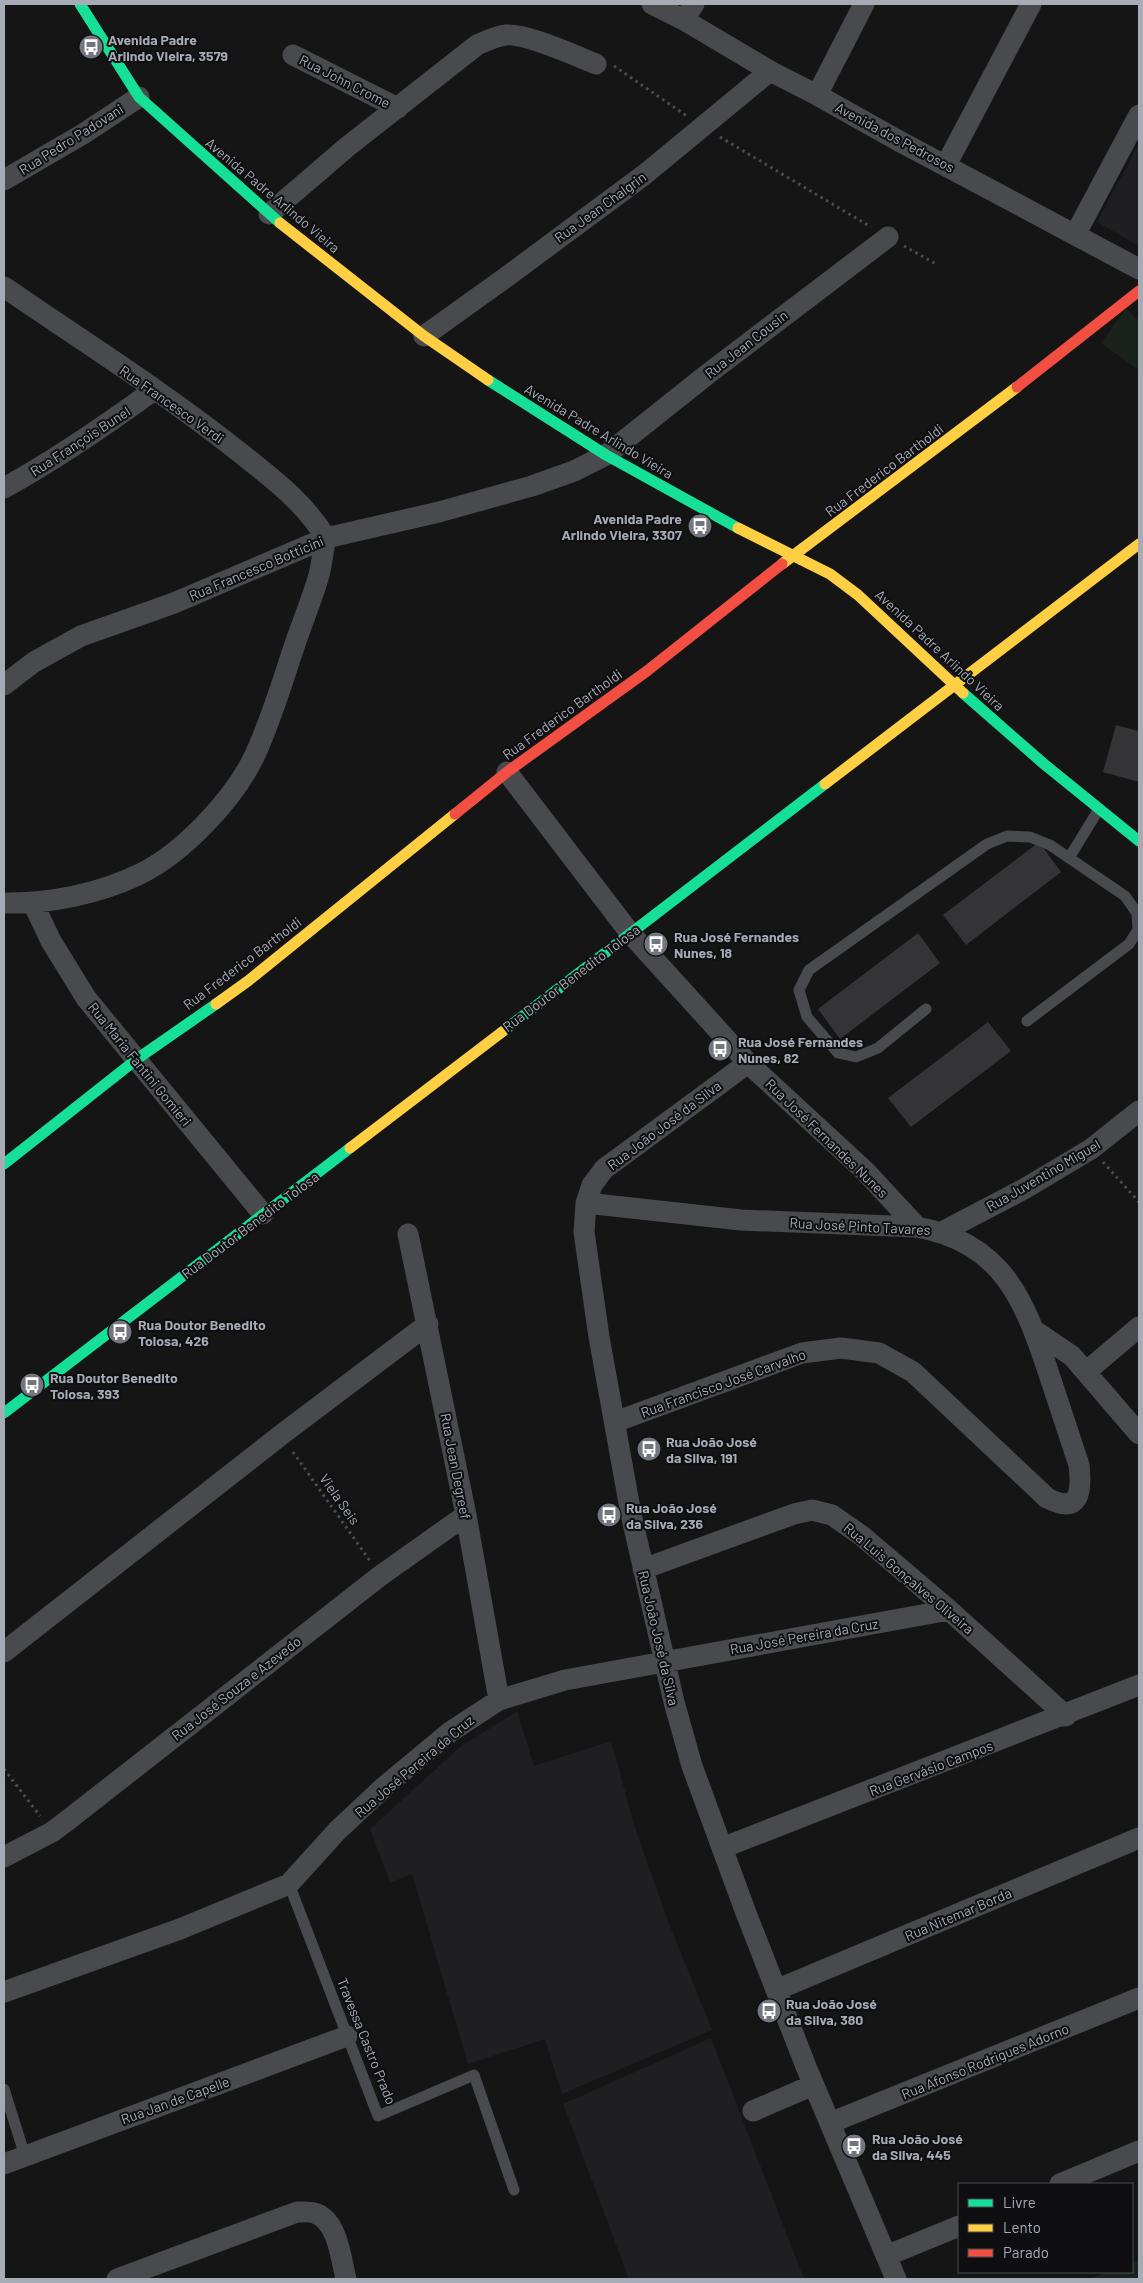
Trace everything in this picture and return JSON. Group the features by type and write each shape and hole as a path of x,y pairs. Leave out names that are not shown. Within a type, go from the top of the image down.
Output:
{"street":[{"name":"Avenida Padre Arlindo Vieira","path":"80,4 139,97 174,131 269,214 424,336 531,409 606,456 717,518 830,574 858,594 954,685 1139,841"},
{"name":"Avenida dos Pedrosos","path":"652,4 689,12 770,71 817,94 899,141 1139,269"},
{"path":"817,94 864,4"},
{"path":"946,165 1031,4"},
{"path":"269,214 347,147 398,108 435,76 477,45 508,34 550,46 596,64"},
{"name":"Rua John Crome","path":"293,55 398,108"},
{"name":"Rua Jean Chalgrin","path":"424,336 505,278 704,128 770,71"},
{"name":"Rua Pedro Padovani","path":"4,180 82,134 139,97"},
{"path":"1075,235 1139,115"},
{"name":"Rua Jean Cousin","path":"606,456 708,373 888,237"},
{"name":"Rua Francesco Verdi","path":"4,287 214,432 283,487 315,520 326,538"},
{"name":"Rua Frederico Bartholdi","path":"4,1164 137,1059 248,981 507,772 647,671 793,556 890,486 1139,291"},
{"name":"Rua François Bunel","path":"4,488 98,431 154,390"},
{"name":"Rua Francesco Botticini","path":"4,685 34,662 80,636 174,602 326,538 439,512 532,486 574,471 606,456"},
{"path":"4,903 33,903 96,890 140,874 186,843 226,802 254,758 278,698 319,575 326,538"},
{"name":"Rua Doutor Benedito Tolosa","path":"4,1413 1139,544"},
{"name":"Rua José Fernandes Nunes","path":"507,772 630,933 748,1063 865,1171 917,1227"},
{"name":"Rua Maria Fantini Gomieri","path":"33,903 51,941 86,998 263,1214"},
{"name":"Rua João José da Silva","path":"748,1063 604,1168 592,1185 586,1203 584,1232 599,1337 631,1514 665,1662 692,1766 813,2084 896,2279"},
{"name":"Rua Juventino Miguel","path":"942,1232 1091,1149 1139,1111"},
{"name":"Rua José Pinto Tavares","path":"586,1203 741,1220 917,1227 942,1232 972,1246 990,1260 1009,1282 1035,1331 1079,1465 1081,1483 1079,1495 1074,1501 1060,1505 1047,1498"},
{"name":"Rua Jean Degreef","path":"408,1234 466,1515 499,1700"},
{"path":"4,1652 281,1435 428,1324"},
{"path":"1087,1371 1139,1327"},
{"path":"1035,1331 1072,1356 1087,1371 1139,1434"},
{"name":"Rua Francisco José Carvalho","path":"615,1422 802,1353 841,1348 879,1353 913,1372 1047,1498"},
{"name":"Rua Luis Gonçalves Oliveira","path":"643,1569 794,1514 812,1510 832,1516 862,1536 949,1610 1066,1716"},
{"name":"Rua José Souza e Azevedo","path":"4,1857 52,1832 380,1576 466,1515"},
{"name":"Rua José Pereira da Cruz","path":"4,1992 180,1928 289,1884 337,1831 385,1786 450,1732 499,1700 566,1680 949,1610"},
{"name":"Rua Gervásio Campos","path":"722,1848 1066,1716 1139,1685"},
{"name":"Rua Nitemar Borda","path":"776,1990 1139,1838"},
{"name":"Rua Afonso Rodrigues Adorno","path":"830,2123 1139,1998"},
{"name":"Rua Jan de Capelle","path":"4,2164 347,2036"},
{"path":"753,2111 813,2084"},
{"path":"1062,2183 1139,2151"},
{"path":"117,2279 297,2212 315,2213 326,2219 334,2235 346,2279"},
{"path":"886,2256 958,2226"}],"lane":[{"path":"1069,858 1099,809"},
{"path":"926,1010 878,1048 856,1057 838,1053 807,1017 799,990 809,970 987,844 1007,836 1030,837 1050,846 1125,896 1136,913 1138,930 1129,944 1027,1021"},
{"name":"Travessa Castro Prado","path":"289,1884 378,2116 474,2076 514,2190"},
{"path":"4,2089 26,2156"}],"path":[{"path":"596,64 617,66 704,128 936,264"},
{"path":"1091,1149 1139,1202"},
{"name":"Viela Seis","path":"281,1435 380,1576"},
{"path":"4,1769 52,1832"}],"shaded area":[{"path":"1139,144 1139,246 1097,222"},
{"path":"1126,308 1139,321 1139,370 1101,343"},
{"path":"517,1711 534,1766 611,1741 636,1831 670,1926 712,2030 562,2094 545,2039 468,2064 412,1874 390,1883 370,1829 460,1747"},
{"path":"711,2038 804,2279 629,2279 563,2104"},
{"path":"1139,2260 1139,2279 1089,2279 1106,2273 1133,2273 1133,2263"}],"building":[{"path":"1116,725 1139,731 1139,782 1103,772"},
{"path":"1039,842 1061,872 966,945 943,915"},
{"path":"918,933 940,963 840,1039 818,1009"},
{"path":"988,1022 1011,1051 911,1127 888,1098"}],"traffic: fast":[{"path":"80,4 139,97 280,223"},
{"path":"488,380 606,455 738,528"},
{"path":"963,693 1044,764 1139,841"},
{"path":"502,1032 825,784"},
{"path":"4,1164 137,1059 216,1004"},
{"path":"4,1413 350,1148"}],"traffic: slow":[{"path":"280,223 424,336 488,380"},
{"path":"782,564 1017,387"},
{"path":"738,528 830,574 858,595 963,693"},
{"path":"825,784 1139,544"},
{"path":"216,1004 248,981 455,814"},
{"path":"350,1148 502,1032"}],"traffic: jam":[{"path":"1017,387 1139,291"},
{"path":"455,814 507,772 647,671 782,564"}],"place":[{"name":"Avenida Padre Arlindo Vieira, 3579","path":"91,47"},
{"name":"Avenida Padre Arlindo Vieira, 3307","path":"700,526"},
{"name":"Rua José Fernandes Nunes, 18","path":"656,944"},
{"name":"Rua José Fernandes Nunes, 82","path":"720,1049"},
{"name":"Rua Doutor Benedito Tolosa, 426","path":"120,1332"},
{"name":"Rua Doutor Benedito Tolosa, 393","path":"32,1385"},
{"name":"Rua João José da Silva, 191","path":"649,1449"},
{"name":"Rua João José da Silva, 236","path":"609,1515"},
{"name":"Rua João José da Silva, 380","path":"769,2011"},
{"name":"Rua João José da Silva, 445","path":"854,2146"}]}
